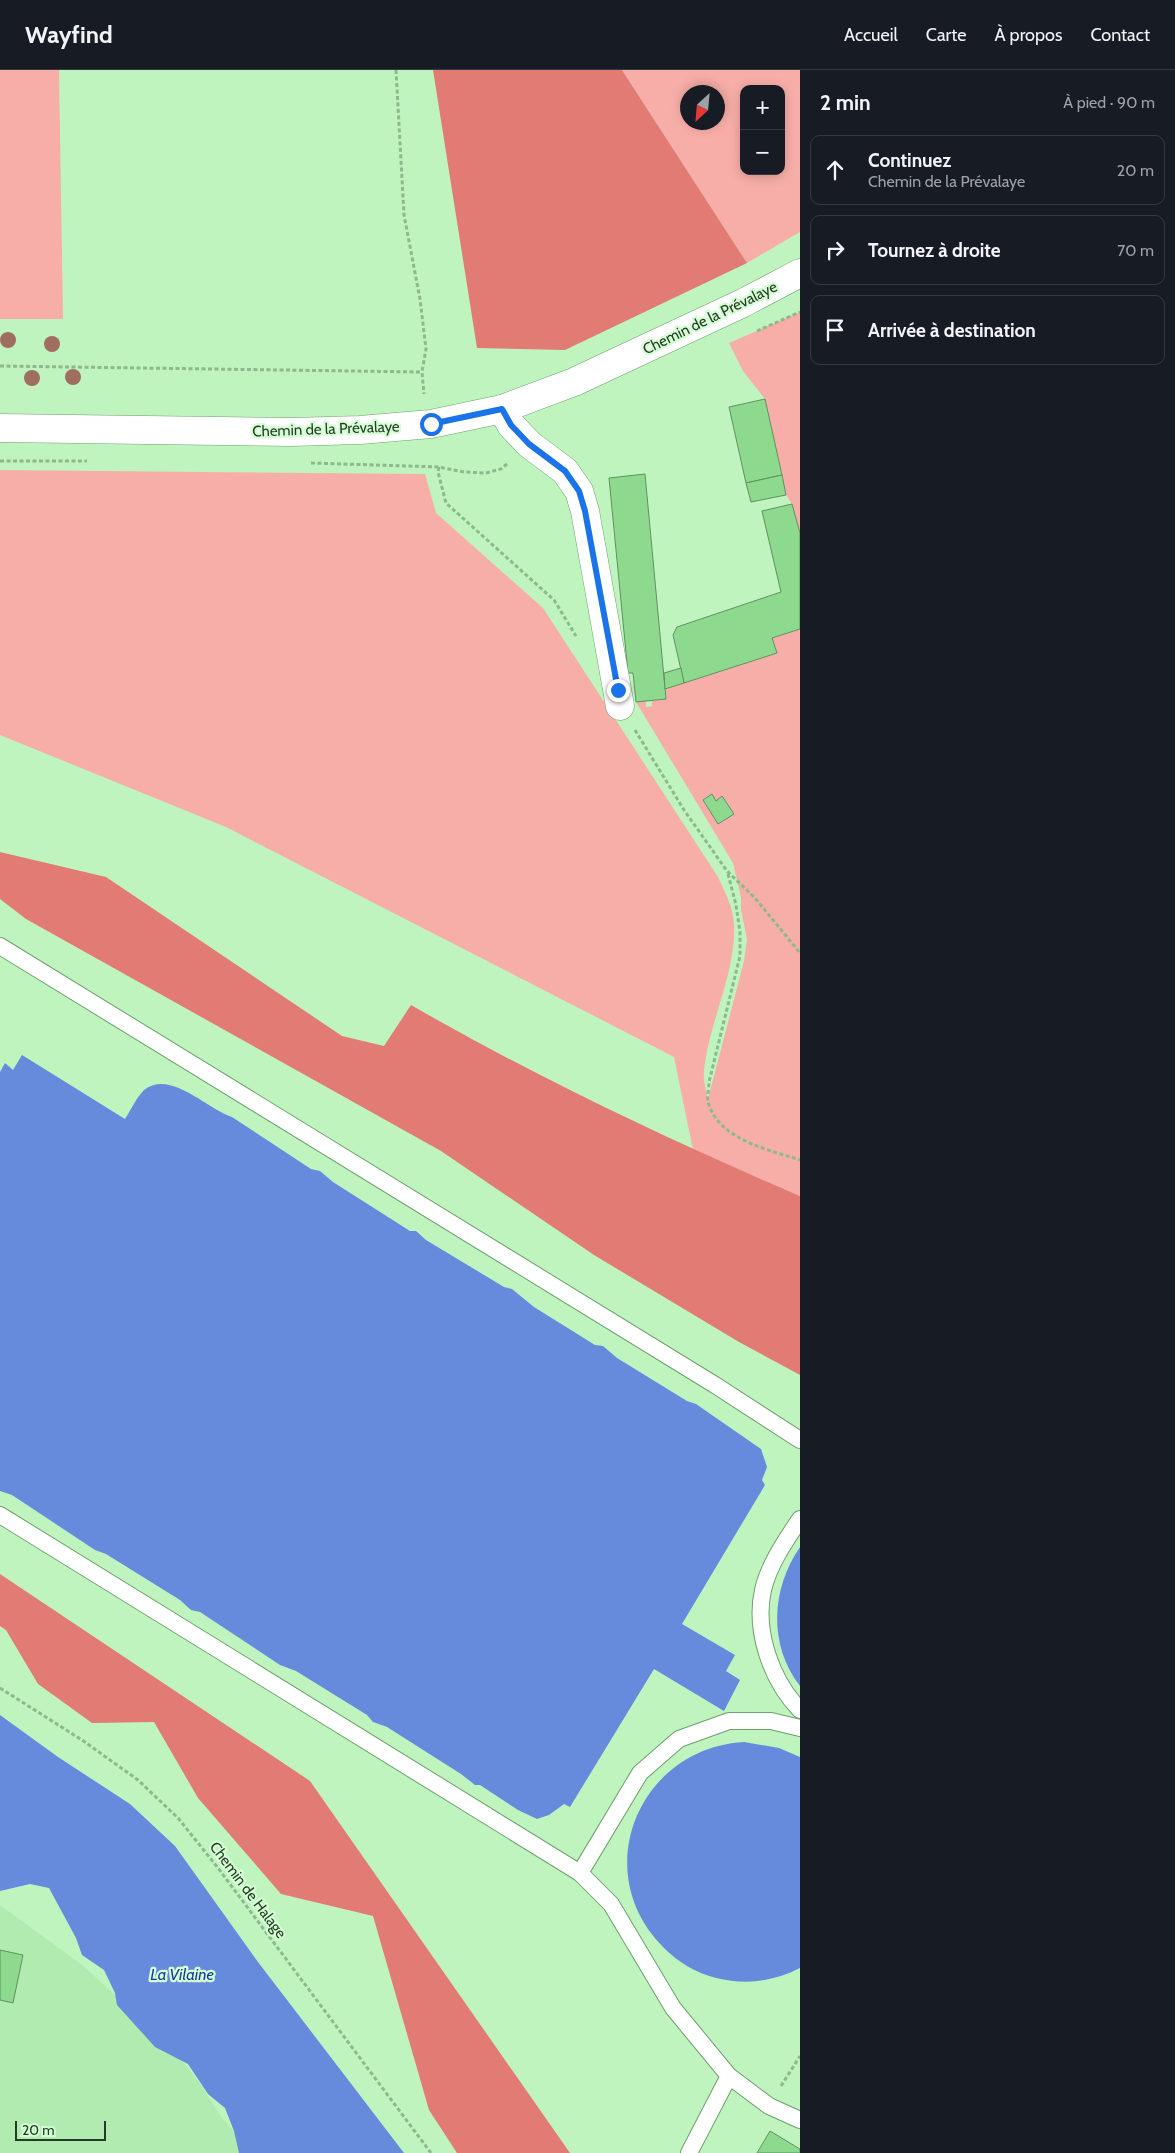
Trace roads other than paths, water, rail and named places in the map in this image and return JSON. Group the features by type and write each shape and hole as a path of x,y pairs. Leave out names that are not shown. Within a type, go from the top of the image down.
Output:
{"street":[{"name":"Chemin de la Prévalaye","path":"0,428 291,432 360,430 431,424 502,409 574,382 643,352 800,273"},
{"path":"502,409 511,425 529,444 565,471 579,491 585,511 620,706"}],"lane":[{"path":"0,946 689,1369 800,1440"},
{"path":"0,1515 580,1873 611,1904 673,2008 729,2076 769,2106 800,2120"},
{"path":"800,1519 780,1551 763,1590 760,1627 773,1670 788,1697 800,1710"},
{"path":"580,1873 640,1773 679,1739 729,1721 771,1721 800,1728"},
{"path":"689,2153 729,2076"}],"water":[{"path":"22,1055 125,1119 144,1090 154,1085 165,1084 177,1087 232,1117 311,1169 320,1171 333,1182 410,1231 416,1231 426,1240 504,1287 512,1289 534,1307 595,1345 603,1346 617,1358 687,1401 696,1404 761,1449 767,1467 762,1480 765,1485 682,1624 735,1655 726,1671 740,1680 724,1711 654,1669 570,1807 564,1804 549,1815 537,1819 518,1810 480,1785 475,1785 387,1727 373,1722 367,1715 296,1671 280,1665 200,1612 191,1610 180,1600 106,1554 95,1550 12,1495 0,1491 0,1072 5,1063 13,1070"},
{"path":"800,1547 800,1686 782,1653 777,1617 783,1581 790,1563"},
{"name":"La Vilaine","path":"0,1715 58,1757 130,1804 175,1846 258,1962 404,2153 239,2153 234,2131 225,2108 208,2094 188,2064 155,2047 117,2005 115,1993 104,1970 82,1955 76,1938 49,1888 30,1884 0,1891"},
{"path":"744,1742 779,1748 800,1757 800,1968 769,1979 748,1982 716,1978 701,1973 675,1958 664,1948 641,1918 629,1885 628,1851 636,1819 652,1790 676,1766 707,1749"}]}
